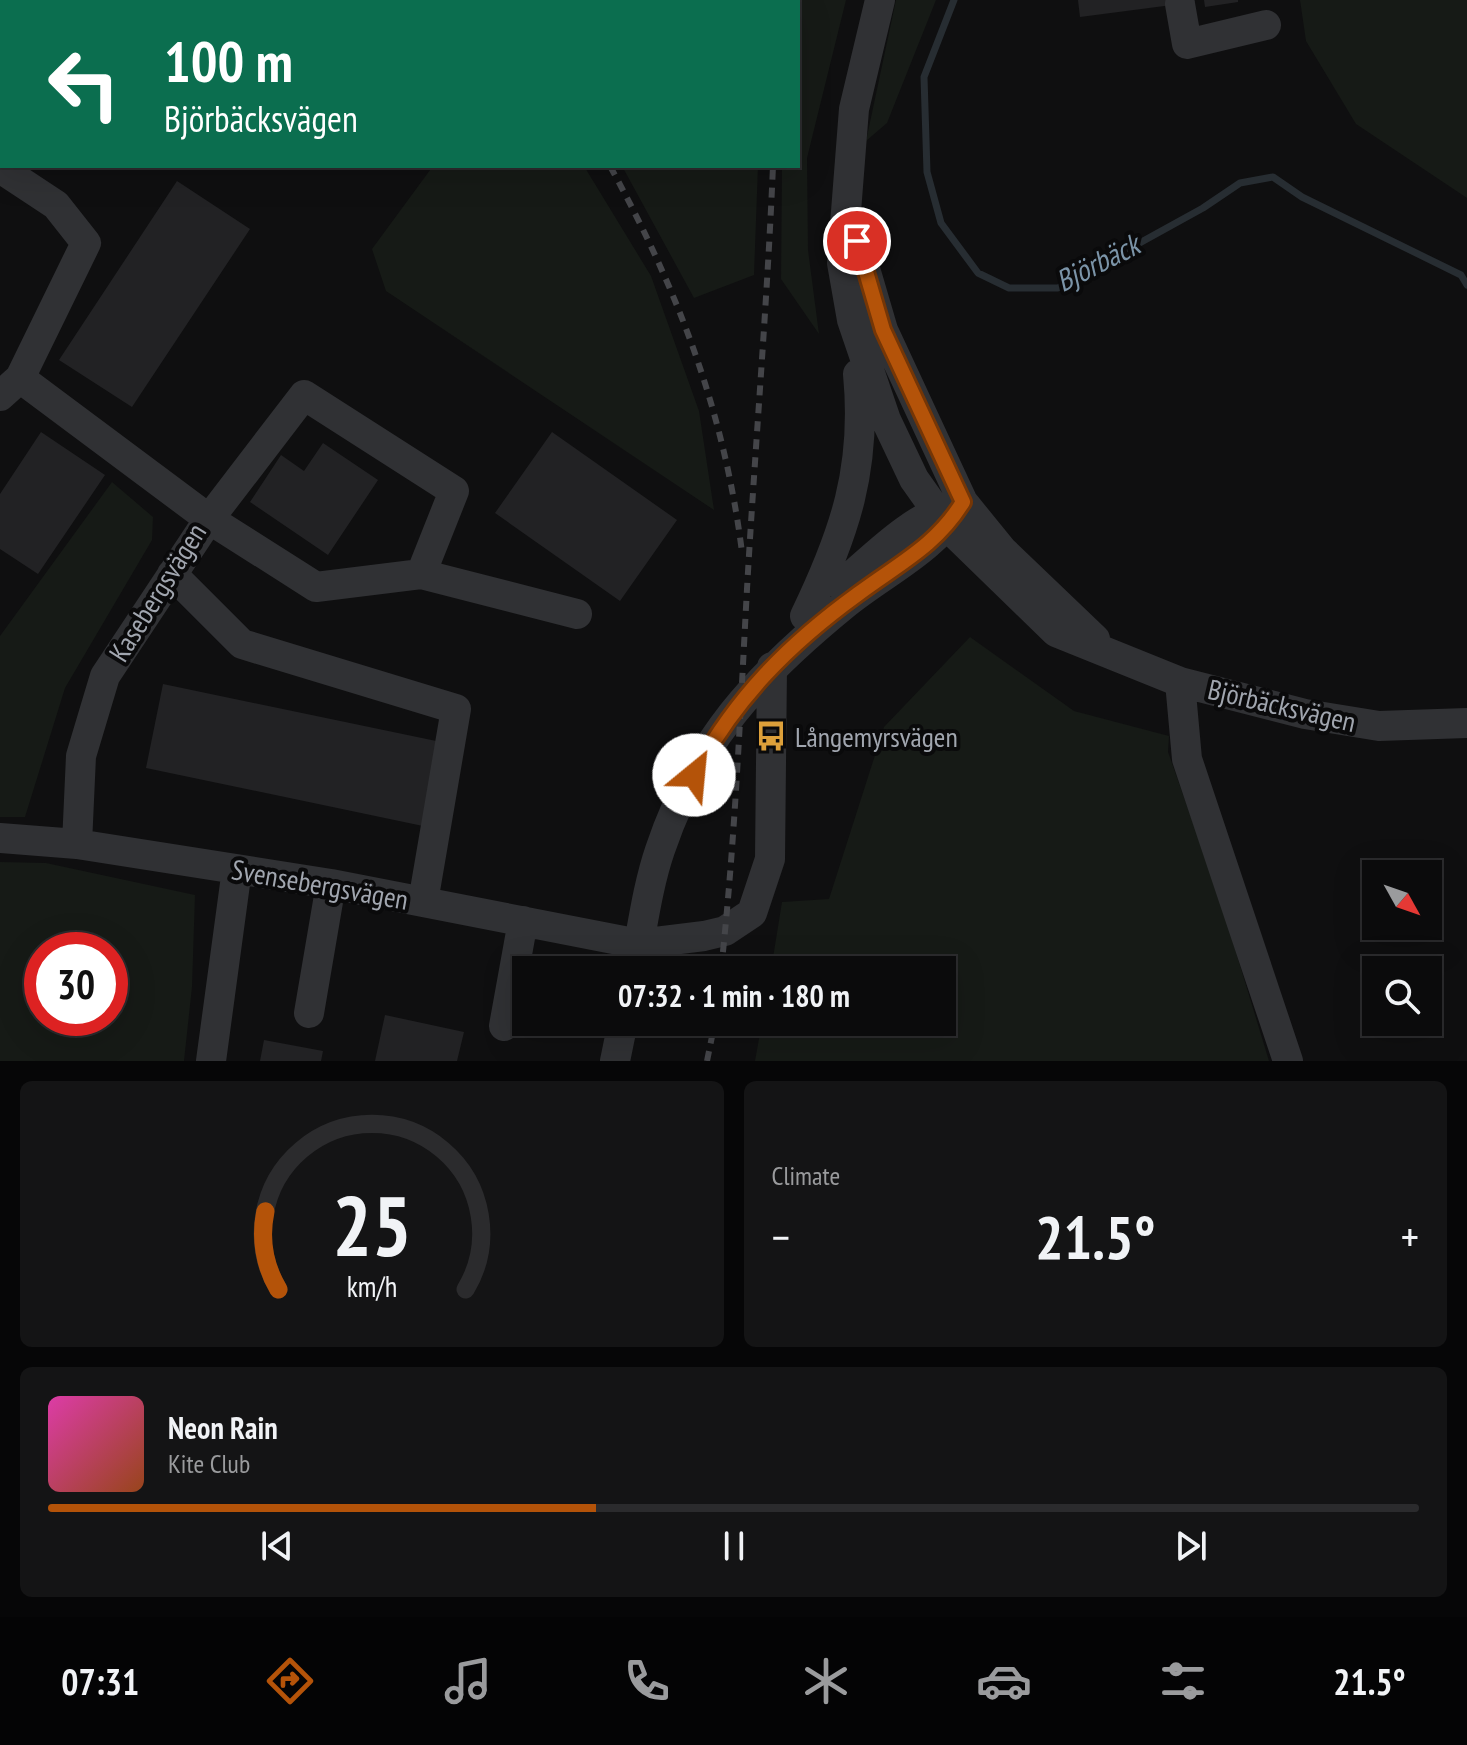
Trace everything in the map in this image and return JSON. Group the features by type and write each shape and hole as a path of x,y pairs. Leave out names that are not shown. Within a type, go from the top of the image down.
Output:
{"street":[{"name":"Björbäcksvägen","path":"880,0 854,109 842,263 852,320 886,420 914,479 949,514 1002,550 1105,649 1180,682 1305,714 1379,726 1467,723"},
{"path":"1180,4 1187,44 1266,25"},
{"name":"Kasebergsvägen","path":"0,168 56,205 86,243 10,387 209,519 105,676 81,756 77,844"},
{"name":"Björbäcksvägen","path":"846,191 862,266 949,514"},
{"path":"636,956 659,852 682,797 717,731 778,660 805,616 836,552 853,492 863,422 852,320"},
{"path":"421,574 454,491 304,395 209,519 316,587 421,574 577,614"},
{"path":"805,616 907,530 949,514"},
{"path":"778,660 858,594 923,551 949,514"},
{"path":"172,574 242,644 456,709 423,902"},
{"name":"Svensebergsvägen","path":"639,956 725,931 752,913 770,859 778,660"},
{"path":"1180,682 1187,759 1288,1061"},
{"name":"Svensebergsvägen","path":"0,838 77,844 331,884 523,921 633,956"},
{"path":"211,1061 237,869"},
{"path":"309,1013 331,884"},
{"path":"504,1026 523,921"},
{"path":"615,1061 620,1036"}],"shaded area":[{"path":"800,0 846,0 807,158 808,250 819,334 781,279 782,168 800,168"},
{"path":"896,0 936,0 887,123 866,141"},
{"path":"1300,0 1467,0 1467,198 1356,124 1306,41"},
{"path":"432,168 585,168 651,276 699,411 714,510 386,291 372,249"},
{"path":"623,168 758,168 754,275 694,298"},
{"path":"112,482 153,517 152,540 65,688 25,817 0,817 0,636"},
{"path":"970,637 1074,711 1169,736 1168,752 1218,893 1269,1061 755,1061 759,1036 956,1036 956,956 773,956 782,902 829,899 884,727"},
{"path":"0,862 46,863 195,895 192,987 184,1061 0,1061"}],"building":[{"path":"1078,0 1194,0 1195,2 1080,17"},
{"path":"1204,0 1238,0 1238,2 1205,7"},
{"path":"177,181 250,229 132,407 59,360"},
{"path":"41,432 105,475 38,574 0,549 0,494"},
{"path":"552,432 677,520 620,601 495,513"},
{"path":"323,443 378,480 328,555 250,502 281,455 304,471"},
{"path":"163,684 441,742 423,826 146,768"},
{"path":"385,1015 464,1032 457,1061 375,1061"},
{"path":"264,1040 323,1051 321,1061 260,1061"}],"waterway":[{"name":"Björbäck","path":"954,0 924,77 927,172 941,223 978,273 1009,288 1058,288 1203,208 1240,183 1273,177 1302,197 1461,275 1467,285"}],"railway":[{"path":"611,168 657,259 695,353 723,450 742,552"},
{"path":"722,956 737,780 773,168"},
{"path":"707,1061 712,1036"}],"place":[{"name":"Långemyrsvägen","path":"771,736"}],"route":[{"path":"694,775 717,731 784,653 858,594 923,551 948,527 963,502 883,330 857,241"}]}
